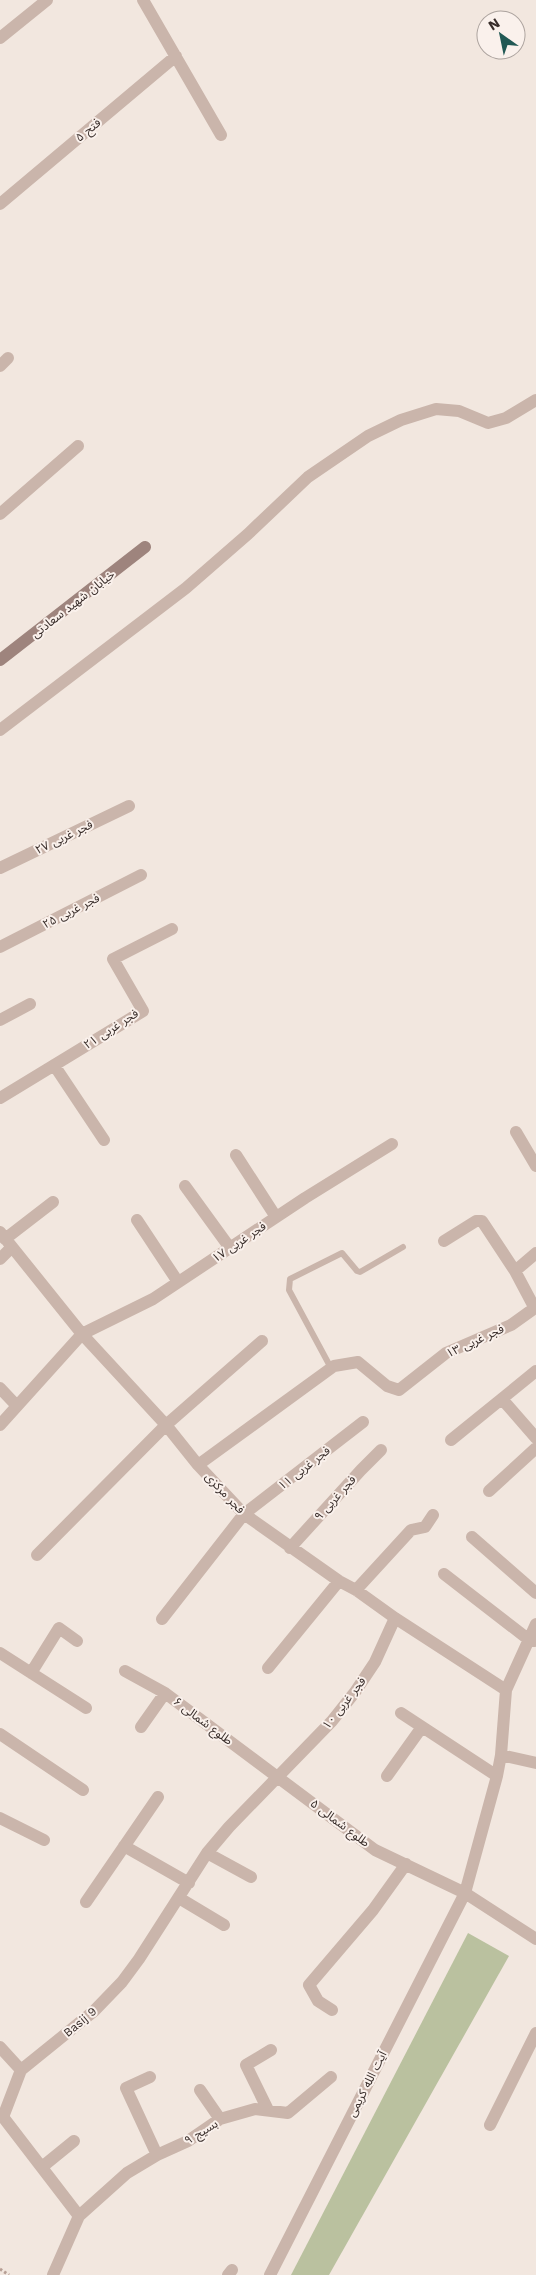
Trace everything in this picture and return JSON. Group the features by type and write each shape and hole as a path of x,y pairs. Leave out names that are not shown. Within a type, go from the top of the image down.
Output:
{"main road":[{"name":"خیابان شهید سعادتی","path":"0,660 145,547"}],"street":[{"path":"0,38 47,0"},
{"path":"144,0 220,135"},
{"name":"فتح ۵","path":"0,204 176,56"},
{"path":"0,730 186,588 248,534 308,477 368,436 401,420 436,408 459,411 488,423 506,418 536,400"},
{"path":"0,514 78,446"},
{"name":"فجر غربی ۲۷","path":"0,868 129,806"},
{"name":"فجر غربی ۲۵","path":"0,947 141,875"},
{"name":"فجر غربی ۲۱","path":"0,1098 143,1011 113,959 172,929"},
{"path":"0,1020 30,1004"},
{"path":"54,1064 104,1140"},
{"path":"516,1132 536,1166"},
{"name":"فجر غربی ۱۷","path":"82,1334 153,1299 276,1217 392,1144"},
{"path":"236,1155 276,1217"},
{"path":"185,1186 230,1248"},
{"path":"0,1259 6,1239 52,1202"},
{"path":"137,1220 178,1282"},
{"name":"فجر غربی ۱۳","path":"198,1465 331,1368 358,1362 387,1386 399,1390 446,1353 511,1325 532,1310 533,1305 515,1271 482,1221 476,1221 444,1241"},
{"name":"فجر مرکزی","path":"6,1239 82,1334 166,1424 198,1465 244,1514 339,1581 356,1590 395,1618 506,1690"},
{"path":"515,1271 536,1253"},
{"path":"0,1425 82,1334"},
{"path":"37,1555 166,1424 262,1341"},
{"path":"451,1440 536,1371"},
{"path":"0,1388 17,1406"},
{"path":"502,1399 536,1438"},
{"name":"فجر غربی ۱۱","path":"162,1619 244,1514 364,1422"},
{"path":"489,1491 536,1448"},
{"name":"فجر غربی ۹","path":"290,1548 381,1450"},
{"path":"356,1590 411,1530 425,1526 433,1515"},
{"path":"472,1537 536,1594"},
{"path":"444,1574 532,1641"},
{"path":"268,1668 339,1581"},
{"name":"فجر غربی ۱۰","path":"277,1777 332,1721 355,1692 375,1662 395,1618"},
{"path":"401,1713 497,1776 501,1754 506,1690 532,1641 536,1624"},
{"path":"31,1672 59,1628 77,1641"},
{"path":"0,1653 86,1708"},
{"name":"طلوع شمالی ۶","path":"125,1671 165,1693 277,1777"},
{"path":"141,1727 165,1693"},
{"path":"387,1776 422,1726"},
{"path":"0,1734 83,1790"},
{"path":"501,1754 536,1763"},
{"name":"آیت الله کریمی","path":"270,2275 465,1893 497,1776"},
{"name":"Basij 9","path":"21,2070 94,2011 122,1982 208,1853 229,1826 277,1777"},
{"name":"طلوع شمالی ۵","path":"277,1777 375,1850 465,1893"},
{"path":"86,1902 158,1797"},
{"path":"0,1818 44,1840"},
{"path":"124,1846 189,1883"},
{"path":"208,1853 251,1877"},
{"path":"332,2010 318,2001 309,1985 374,1910 406,1864"},
{"path":"465,1893 536,1939"},
{"path":"179,1898 224,1925"},
{"path":"490,2125 536,2033"},
{"path":"0,2047 21,2070 3,2117 79,2216 53,2275"},
{"path":"268,2110 246,2065 271,2050"},
{"path":"150,2077 126,2088 156,2155"},
{"name":"بسیج ۹","path":"79,2216 127,2173 156,2155 188,2142 220,2119 255,2109 288,2113 331,2077"},
{"path":"200,2090 220,2119"},
{"path":"42,2167 74,2141"}],"lane":[{"path":"331,1368 289,1290 290,1279 342,1253 360,1272 403,1247"}],"path":[{"path":"0,2269 9,2275"}],"green space":[{"path":"468,1933 509,1956 329,2275 291,2275"}]}
